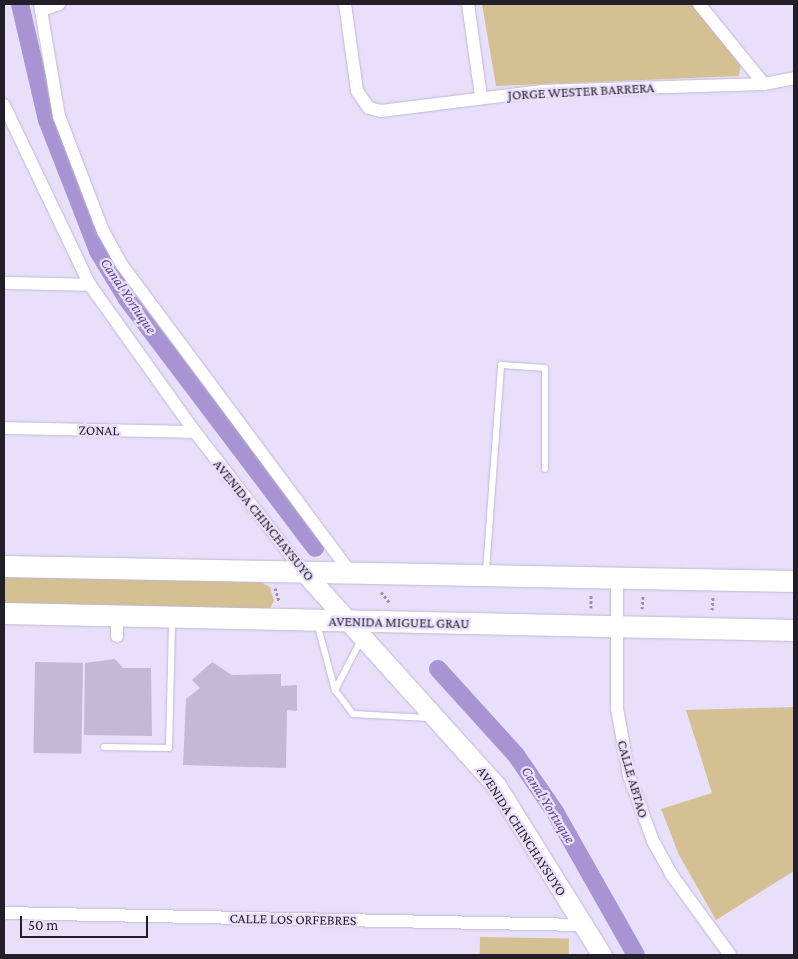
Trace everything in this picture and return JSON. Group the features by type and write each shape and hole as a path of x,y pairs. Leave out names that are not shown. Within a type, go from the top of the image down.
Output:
{"main road":[{"path":"4,566 794,581"},
{"name":"AVENIDA MIGUEL GRAU","path":"4,613 117,626 172,617 316,620 358,628 406,622 794,630"}],"street":[{"path":"59,4 40,7 59,116 103,231 122,265 358,572"},
{"name":"JORGE WESTER BARRERA","path":"345,4 357,91 369,108 381,111 482,97 764,84 794,78"},
{"path":"468,4 482,97"},
{"path":"699,4 764,84"},
{"name":"AVENIDA CHINCHAYSUYO","path":"4,105 9,131 90,285 195,432 303,572 358,628 439,718 496,786 602,955"},
{"path":"4,283 90,285"},
{"name":"ZONAL","path":"4,428 195,432"},
{"name":"CALLE ABTAO","path":"617,578 620,739 640,811 671,874 730,955"},
{"name":"CALLE LOS ORFEBRES","path":"4,912 583,925"}],"lane":[{"path":"486,575 501,365 545,368 545,469"},
{"path":"104,747 169,748 172,617"},
{"path":"316,620 335,690 353,714 439,718"},
{"path":"335,690 358,628"}],"path":[{"path":"269,571 285,619"},
{"path":"358,572 406,622"},
{"path":"591,577 591,626"},
{"path":"642,627 643,578"},
{"path":"712,628 714,580"}],"shaded area":[{"path":"482,4 693,4 741,63 739,76 496,86"},
{"path":"4,577 260,582 270,587 274,601 270,608 4,606"},
{"path":"794,707 794,871 716,920 679,855 661,809 712,793 686,710"},
{"path":"480,937 569,939 569,955 480,955"}],"building":[{"path":"115,659 123,668 151,668 152,736 84,735 85,663"},
{"path":"35,662 83,663 81,754 33,753"},
{"path":"212,662 232,675 281,674 281,686 297,685 297,711 287,710 286,768 183,765 186,699 200,688 192,680"}],"waterway":[{"name":"Canal Yortuque","path":"20,4 47,120 98,251 127,299 315,548"},
{"name":"Canal Yortuque","path":"438,669 516,755 555,812 636,955"}]}
